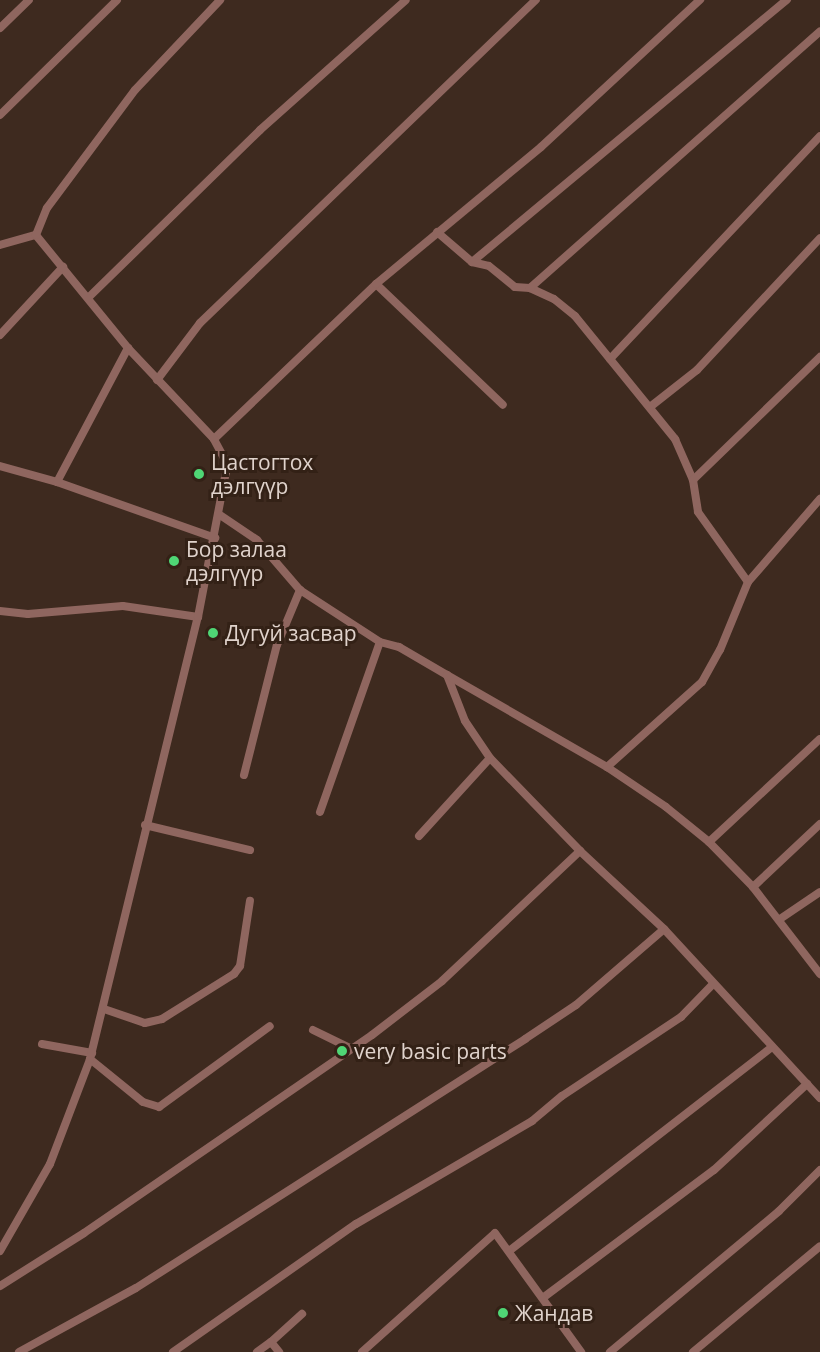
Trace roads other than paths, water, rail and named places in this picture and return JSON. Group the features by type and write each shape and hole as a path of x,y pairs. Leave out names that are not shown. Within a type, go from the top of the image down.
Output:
{"street":[{"path":"0,28 29,0"},
{"path":"0,115 117,0"},
{"path":"36,235 47,208 135,90 220,0"},
{"path":"89,297 261,130 406,0"},
{"path":"158,380 200,323 536,0"},
{"path":"214,439 376,284 541,147 700,0"},
{"path":"472,262 787,0"},
{"path":"530,288 820,31"},
{"path":"610,359 820,136"},
{"path":"437,232 472,262 489,266 515,287 530,288 554,299 575,316 675,439 693,480 698,512 748,582"},
{"path":"0,245 36,235"},
{"path":"0,1251 50,1164 91,1056 104,1009 145,825 198,617 220,515 226,472 225,460 214,439 128,348 89,297 36,235"},
{"path":"650,407 697,370 820,238"},
{"path":"0,335 63,267"},
{"path":"376,284 503,405"},
{"path":"57,482 128,348"},
{"path":"693,480 820,357"},
{"path":"0,466 57,482 215,538"},
{"path":"607,767 702,682 720,651 748,582 820,499"},
{"path":"220,515 257,540 300,590 380,642 399,647 607,767 709,842 753,886 820,975"},
{"path":"244,775 277,645 300,590"},
{"path":"0,611 28,614 123,606 198,617"},
{"path":"320,812 380,642"},
{"path":"447,675 465,721 489,758 580,851 664,929 820,1098"},
{"path":"709,842 820,739"},
{"path":"418,836 489,758"},
{"path":"753,886 820,824"},
{"path":"145,825 250,850"},
{"path":"0,1286 84,1233 352,1049 442,981 580,851"},
{"path":"780,919 820,892"},
{"path":"104,1009 145,1023 162,1018 234,974 240,966 250,901"},
{"path":"19,1352 136,1288 525,1039 576,1005 664,929"},
{"path":"812,963 820,956"},
{"path":"173,1352 356,1224 532,1121 562,1096 681,1017 713,984"},
{"path":"42,1044 91,1056 143,1102 159,1107 270,1026"},
{"path":"313,1030 352,1049"},
{"path":"509,1251 772,1047"},
{"path":"544,1297 714,1170 807,1083"},
{"path":"610,1352 779,1211 820,1170"},
{"path":"362,1352 495,1233 544,1297 581,1352"},
{"path":"693,1352 820,1246"},
{"path":"257,1352 302,1314"},
{"path":"271,1342 279,1352"}],"place":[{"name":"Цастогтох дэлгүүр","path":"199,474"},
{"name":"Бор залаа дэлгүүр","path":"174,561"},
{"name":"Дугуй засвар","path":"213,633"},
{"name":"very basic parts","path":"342,1051"},
{"name":"Жандав","path":"503,1313"}]}
